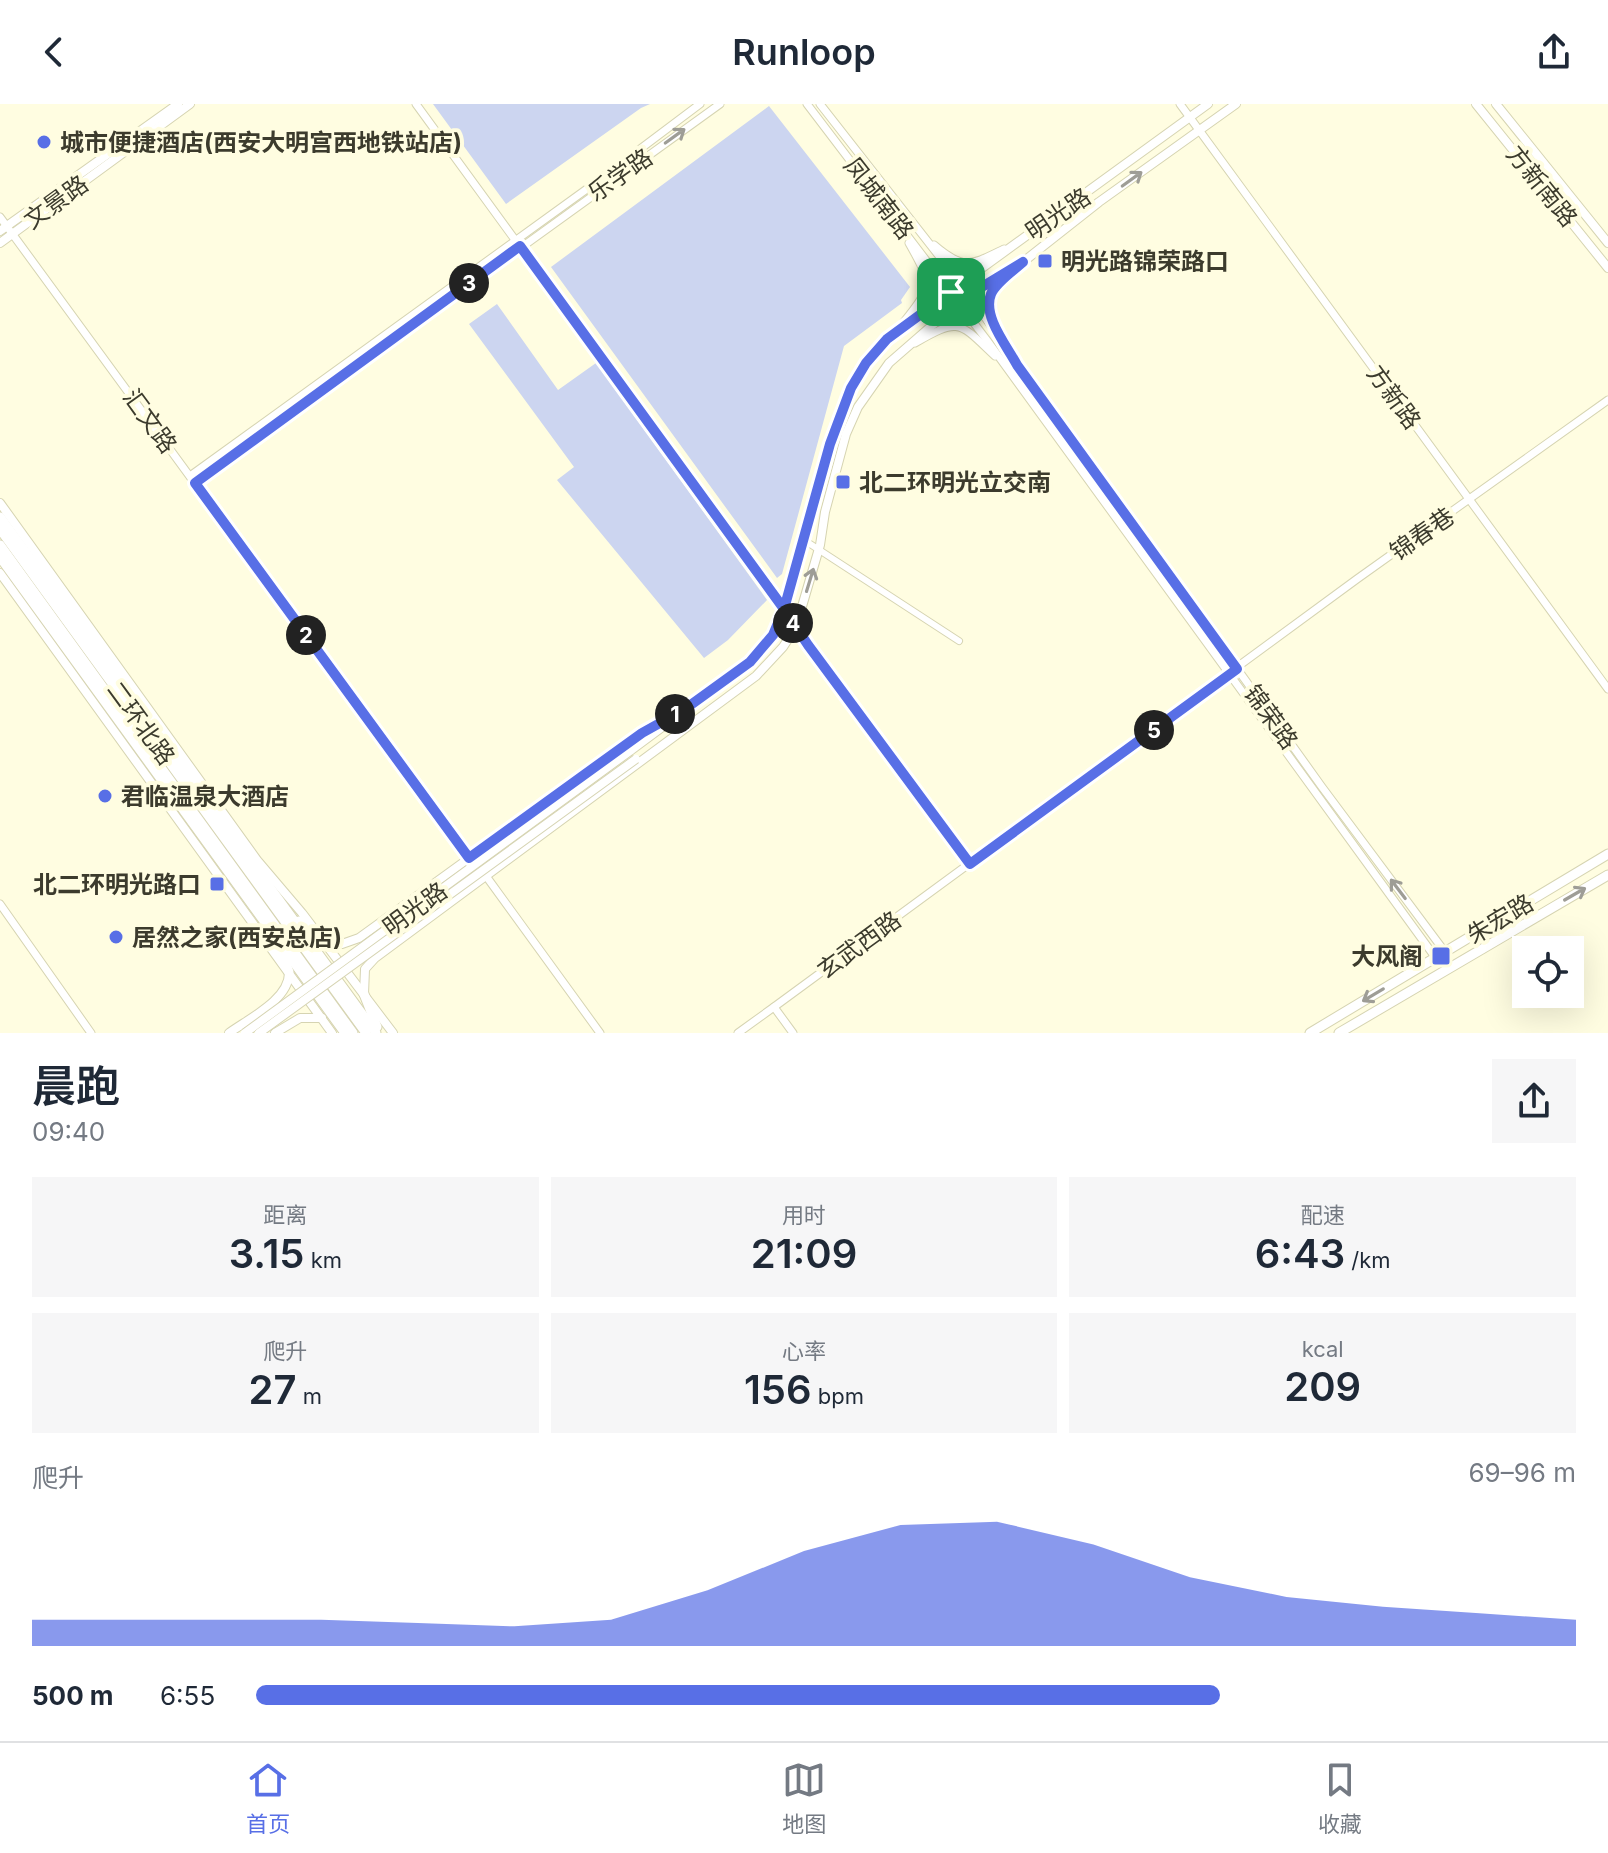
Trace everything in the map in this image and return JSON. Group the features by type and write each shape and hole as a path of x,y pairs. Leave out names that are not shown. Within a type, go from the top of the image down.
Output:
{"main road":[{"name":"文景路","path":"0,243 8,232 178,104"},
{"name":"文景路","path":"8,232 190,104"},
{"name":"明光路","path":"259,1033 633,755 685,709 750,662 773,635 784,609 830,444 848,396 866,363 898,329 1208,104"},
{"name":"明光路","path":"364,994 363,977 368,964 756,676 783,647 796,627 851,421 876,381 903,351 967,296 1023,262 1099,202 1236,104"},
{"name":"方新南路","path":"1476,104 1608,268"},
{"name":"方新南路","path":"1496,104 1608,243"},
{"path":"0,251 8,232"},
{"path":"0,503 257,860 393,1033"},
{"path":"0,517 378,1033"},
{"name":"二环北路","path":"0,529 97,662 353,1033"},
{"name":"二环北路","path":"0,545 118,708 171,772 366,1033"},
{"path":"0,557 343,1033"},
{"path":"0,573 332,1033"},
{"path":"78,623 97,662"},
{"path":"118,708 129,736"},
{"path":"273,891 295,918 321,939 333,944 359,938 642,733 685,709"},
{"name":"明光路","path":"245,1033 633,755 687,725"},
{"path":"142,754 201,793"},
{"name":"朱宏路","path":"1310,1033 1608,854"},
{"name":"朱宏路","path":"1339,1033 1608,875"},
{"path":"229,1033 282,993 289,980 289,972 272,934"},
{"path":"364,994 378,1033"},
{"path":"275,1033 300,1018 322,1018 343,1033"}],"street":[{"path":"416,104 970,864"},
{"name":"乐学路","path":"518,243 700,104"},
{"name":"乐学路","path":"518,243 720,104"},
{"name":"凤城南路","path":"820,104 961,284"},
{"name":"方新路","path":"1180,104 1608,689"},
{"name":"凤城南路","path":"808,106 951,292"},
{"name":"汇文路","path":"0,217 8,232 469,858"},
{"path":"896,220 922,266 927,285 922,299 898,329"},
{"path":"922,234 949,258 964,264 974,263 1014,244"},
{"path":"192,479 518,243"},
{"path":"1017,365 993,321 989,304 995,289 1023,262"},
{"name":"锦荣路","path":"961,284 1233,671"},
{"name":"锦荣路","path":"951,292 1440,954"},
{"path":"903,351 944,327 958,326 967,330 1007,367"},
{"name":"锦春巷","path":"1233,671 1608,400"},
{"path":"804,540 959,641"},
{"name":"玄武西路","path":"738,1033 1233,671"},
{"path":"486,876 600,1033"},
{"path":"0,904 91,1033"},
{"path":"774,1007 793,1033"}],"shaded area":[{"path":"433,104 650,104 506,204"},
{"path":"769,106 910,287 902,303 844,346 782,574 777,578 551,267"},
{"path":"497,304 558,390 596,363 767,600 728,640 704,658 557,480 574,467 469,324"}],"place":[{"name":"城市便捷酒店(西安大明宫西地铁站店)","path":"44,142"},
{"name":"明光路锦荣路口","path":"1045,261"},
{"name":"北二环明光立交南","path":"843,482"},
{"name":"君临温泉大酒店","path":"105,796"},
{"name":"北二环明光路口","path":"217,884"},
{"name":"居然之家(西安总店)","path":"116,937"},
{"name":"大风阁","path":"1441,956"}],"route":[{"path":"951,292 887,339 866,363 851,388 830,444 784,609 773,635 750,662 685,709 642,733 469,858 195,483 520,246 784,609 808,645 970,864 1237,669 1017,365 993,321 989,304 992,293 1023,262 967,296 961,284 951,292"}]}
